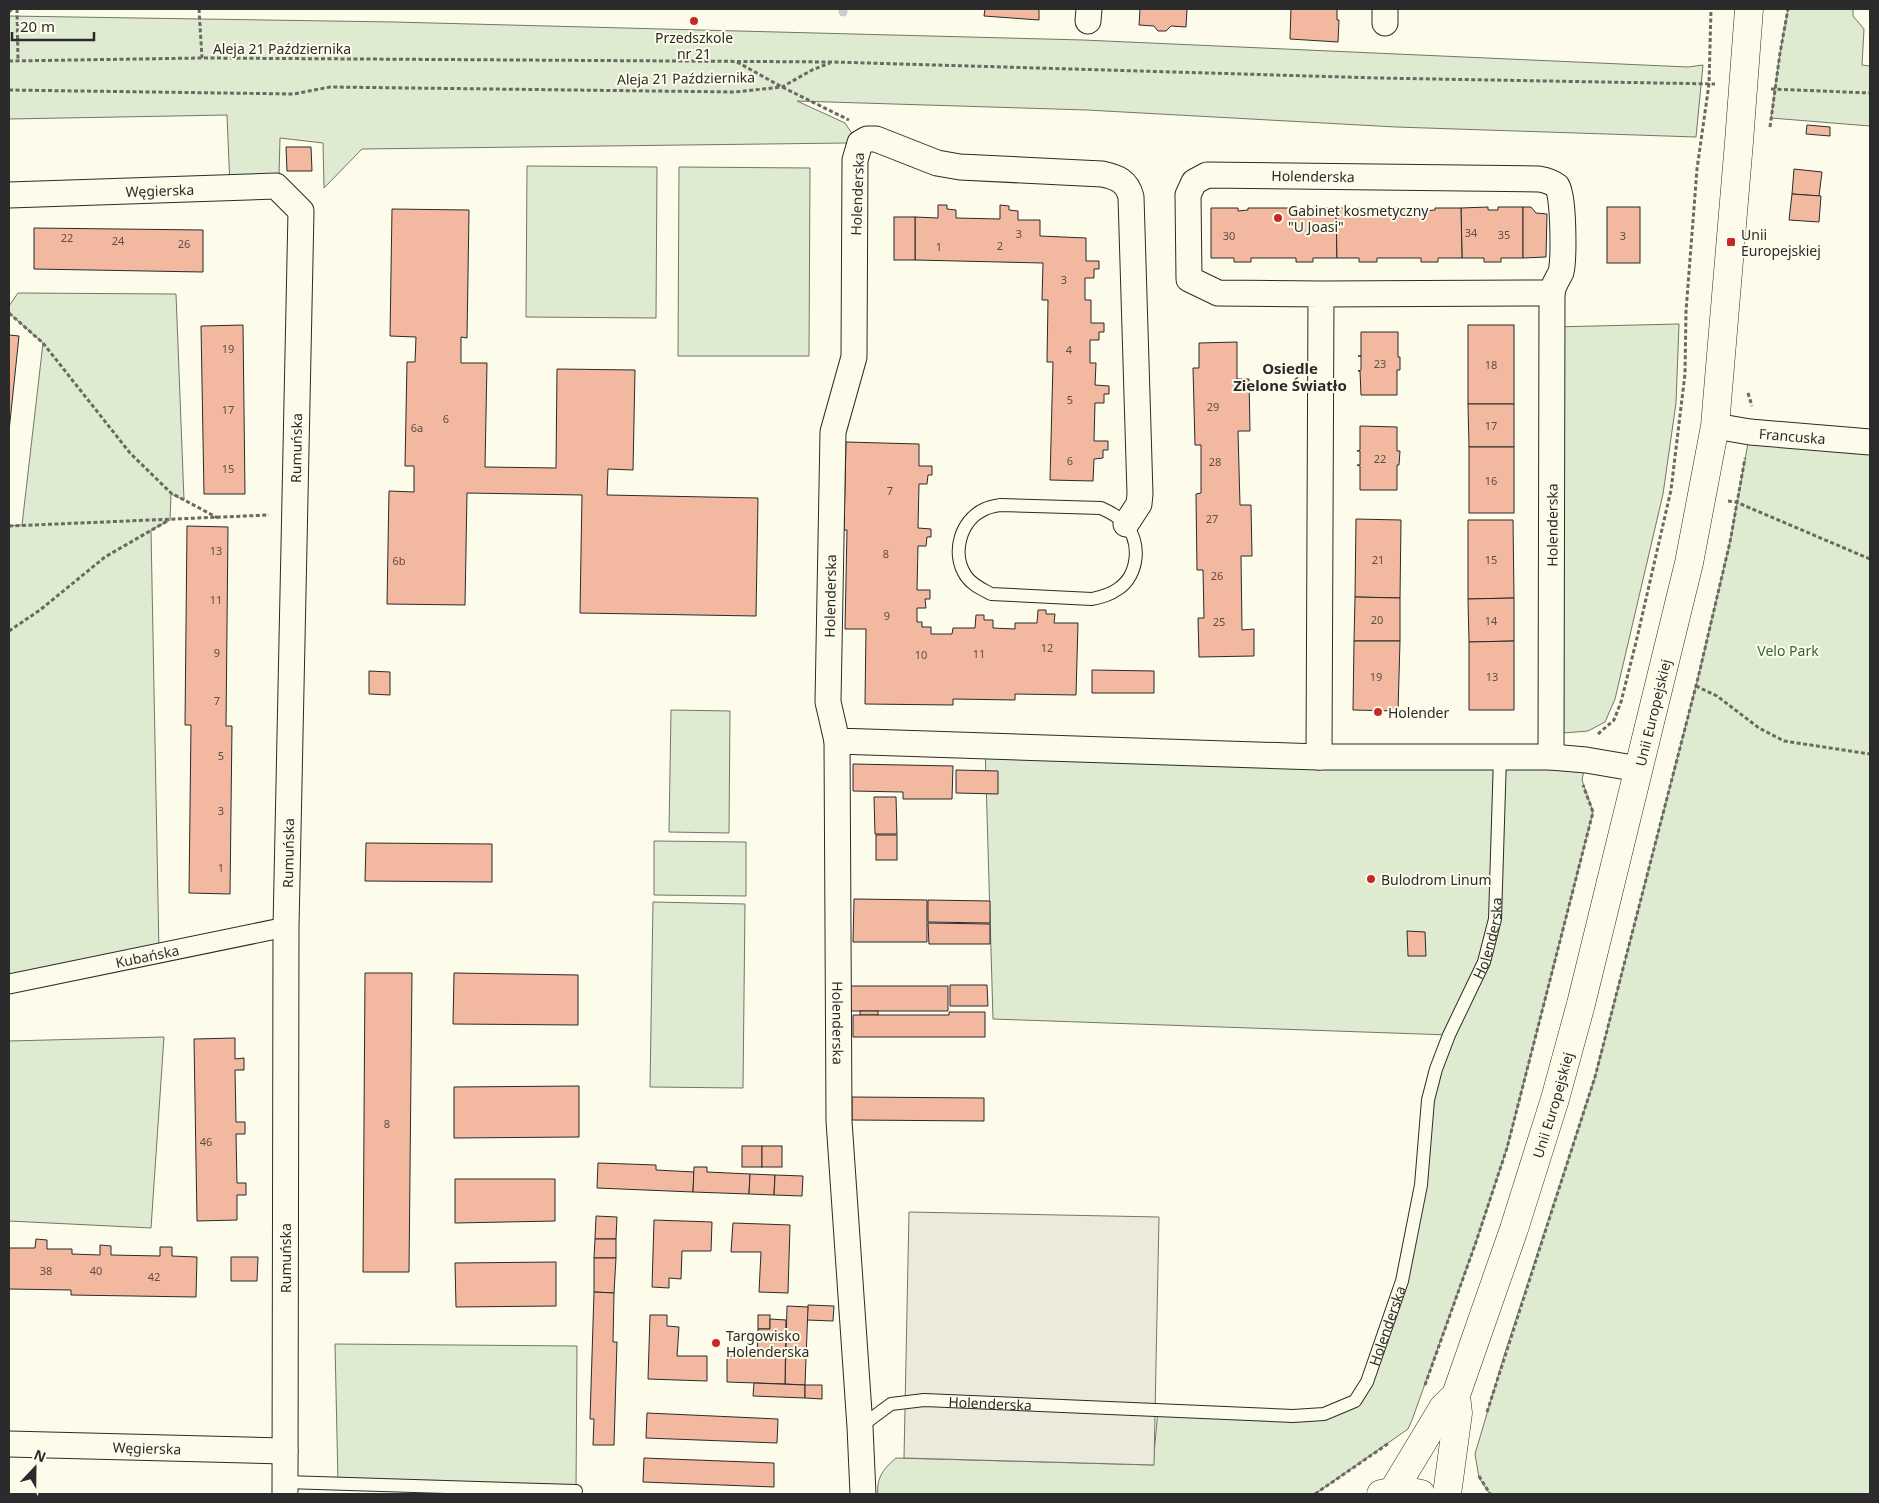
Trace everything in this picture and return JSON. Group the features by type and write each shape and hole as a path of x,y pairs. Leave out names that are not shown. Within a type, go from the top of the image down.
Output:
{"main road":[{"name":"Unii Europejskiej","path":"1447,1494 1458,1413 1456,1395 1514,1229 1552,1108 1581,1004 1689,564 1715,426 1749,9"},
{"name":"Unii Europejskiej","path":"1387,1493 1443,1408 1456,1395"},
{"path":"1387,1493 1412,1491 1421,1494"}],"street":[{"name":"Holenderska","path":"863,1494 838,1121 837,740 828,702 833,432 854,357 855,160 860,143 867,139 876,139 937,163 960,167 1114,176 1123,181 1128,188 1131,197 1140,494 1138,504 1126,524"},
{"name":"Holenderska","path":"1551,757 1552,293 1562,267 1563,205 1557,186 1549,181 1539,179 1207,175 1199,177 1194,182 1188,195 1189,279 1218,292 1322,294 1552,293"},
{"name":"Węgierska","path":"9,195 276,186 301,211"},
{"name":"Rumuńska","path":"285,1488 286,927 301,211"},
{"path":"1319,757 1322,294"},
{"name":"Francuska","path":"1715,426 1750,432 1870,442"},
{"path":"837,740 1319,757 1551,757 1586,760 1640,769"},
{"name":"Kubańska","path":"9,984 286,927"},
{"name":"Węgierska","path":"9,1444 285,1451"}],"lane":[{"path":"1000,505 1101,508 1114,514 1126,524 1133,536 1136,550 1135,564 1129,578 1119,589 1106,596 1092,599 991,594 977,587 966,576 960,561 959,546 963,531 972,518 984,509 1000,505"},
{"name":"Holenderska","path":"860,1427 891,1404 924,1400 1293,1416 1324,1414 1355,1401 1366,1382 1402,1281 1422,1185 1428,1100 1436,1069 1449,1035 1484,962 1495,919 1500,758"},
{"path":"285,1488 576,1491"}],"path":[{"path":"9,12 12,9"},
{"path":"17,9 18,61"},
{"path":"199,9 202,58"},
{"path":"1422,1392 1479,1233 1507,1148 1592,812 1582,780 1589,740 1603,731 1614,720 1621,702 1671,490 1685,374 1686,311 1697,169 1709,84 1711,9"},
{"name":"Aleja 21 Października","path":"9,61 202,58 833,62"},
{"path":"737,61 782,87 848,118 867,139"},
{"path":"833,62 1581,83 1709,84 1870,93"},
{"name":"Aleja 21 Października","path":"9,90 294,94 330,87 735,92 782,87 812,70 833,62"},
{"path":"9,313 43,343 130,453 171,493 218,518"},
{"path":"1736,502 1870,559"},
{"path":"9,526 295,514"},
{"path":"9,631 40,610 105,557 170,520"},
{"path":"1696,686 1717,696 1759,728 1784,742 1870,754"},
{"path":"1315,1494 1393,1440"},
{"path":"1478,1470 1479,1478 1490,1494"}],"green space":[{"path":"1788,9 1853,9 1853,16 1864,29 1862,65 1870,66 1870,126 1771,118"},
{"path":"9,16 394,22 1083,40 1688,67 1703,65 1696,137 1396,127 1087,110 797,101 845,123 853,135 846,143 362,149 324,188 323,143 280,138 279,177 230,187 227,115 9,119"},
{"path":"527,166 657,167 656,318 526,317"},
{"path":"679,167 810,168 809,356 678,356"},
{"path":"18,293 176,294 184,500 171,494 170,520 151,530 159,953 9,984 9,526 22,525 43,343 9,313 9,306"},
{"path":"1679,324 1676,403 1663,494 1615,699 1605,722 1588,731 1551,734 1552,327"},
{"name":"Velo Park","path":"1750,432 1870,442 1870,1494 1490,1494 1479,1478 1475,1454 1504,1356 1595,1077 1698,678 1730,542"},
{"path":"671,710 730,711 729,833 669,832"},
{"path":"985,745 1586,760 1582,780 1593,812 1507,1148 1476,1242 1412,1420 1408,1429 1315,1494 878,1494 878,1483 882,1474 896,1458 1153,1465 1158,1410 1293,1416 1355,1401 1402,1281 1428,1100 1449,1035 993,1019"},
{"path":"654,841 746,842 746,896 654,895"},
{"path":"653,902 745,904 743,1088 650,1087"},
{"path":"164,1037 151,1228 9,1221 9,1041"},
{"path":"335,1344 577,1346 576,1491 338,1483"}],"shaded area":[{"path":"909,1212 1159,1217 1154,1465 904,1458"}],"building":[{"path":"985,9 1039,9 1039,20 984,16"},
{"path":"1140,9 1187,9 1186,27 1171,26 1166,31 1158,31 1154,26 1139,25"},
{"path":"1291,9 1337,9 1337,20 1339,20 1338,42 1290,39"},
{"path":"1807,125 1830,127 1830,136 1806,134"},
{"path":"286,147 311,147 312,171 287,171"},
{"path":"1794,169 1822,172 1819,196 1792,194"},
{"path":"1792,194 1821,196 1819,222 1789,220"},
{"path":"938,205 947,205 947,209 956,210 956,218 1000,219 1000,205 1009,206 1009,210 1018,211 1018,220 1040,220 1040,236 1086,238 1086,261 1099,261 1099,269 1094,269 1094,278 1085,278 1085,300 1091,300 1091,323 1104,323 1104,332 1099,332 1099,340 1090,340 1090,363 1096,363 1095,385 1109,386 1109,394 1104,394 1104,403 1095,403 1094,441 1108,441 1108,450 1103,450 1103,458 1094,459 1093,481 1050,480 1053,362 1047,362 1048,300 1042,300 1043,263 915,260 915,217 938,218"},
{"path":"1488,207 1488,210 1498,210 1498,207 1523,207 1523,258 1501,258 1501,262 1484,262 1484,258 1462,258 1461,208"},
{"path":"1523,207 1531,207 1536,213 1547,214 1546,257 1523,258"},
{"path":"1607,207 1640,207 1640,263 1607,263"},
{"path":"1211,208 1238,208 1238,211 1248,210 1248,208 1300,208 1299,211 1310,211 1310,208 1336,208 1337,258 1313,258 1313,262 1296,262 1296,258 1251,258 1251,262 1234,262 1234,258 1211,258"},
{"path":"1336,208 1373,210 1373,208 1424,208 1424,211 1435,210 1435,208 1461,208 1462,258 1438,258 1438,262 1421,262 1421,258 1377,258 1377,262 1359,262 1359,258 1337,258"},
{"path":"392,209 469,210 467,338 461,337 461,363 487,363 485,467 556,468 557,369 635,370 633,470 608,469 607,495 758,498 756,616 580,613 582,495 467,493 465,605 387,604 389,491 414,492 414,466 405,466 407,362 415,362 416,337 390,336"},
{"path":"894,217 915,217 915,260 894,260"},
{"path":"34,228 203,230 203,272 34,269"},
{"path":"243,325 245,494 204,494 201,326"},
{"path":"1468,325 1514,325 1514,404 1468,404"},
{"path":"1361,332 1398,332 1400,370 1397,370 1397,395 1361,395 1360,371 1358,371 1361,370"},
{"path":"9,335 19,336 9,431"},
{"path":"1237,342 1237,379 1249,379 1250,431 1238,431 1240,505 1251,505 1252,556 1241,556 1242,630 1254,629 1254,656 1199,657 1198,618 1204,618 1203,570 1197,570 1196,494 1201,493 1201,445 1195,445 1193,368 1199,368 1199,343"},
{"path":"1468,404 1514,404 1514,447 1469,447"},
{"path":"1360,426 1397,427 1397,451 1400,451 1399,465 1397,465 1397,490 1360,490 1360,466 1357,465 1360,465 1360,451 1357,451 1360,450"},
{"path":"846,442 919,444 919,466 932,466 932,475 928,475 927,484 919,484 918,528 931,529 931,537 927,537 926,546 918,546 917,590 930,590 930,599 925,599 926,608 917,608 917,622 922,622 922,627 931,627 931,634 952,634 953,628 975,628 976,615 984,615 984,620 993,620 993,628 1015,629 1015,623 1037,623 1038,610 1046,610 1046,614 1055,614 1054,623 1078,623 1076,695 1015,694 1015,700 953,699 953,705 865,704 866,629 845,629 847,530 844,530"},
{"path":"1469,447 1514,447 1514,513 1469,513"},
{"path":"1356,519 1401,520 1400,598 1355,597"},
{"path":"1468,520 1513,520 1514,598 1468,599"},
{"path":"187,526 228,527 226,726 232,726 230,894 189,893 191,725 185,725"},
{"path":"1355,597 1400,598 1400,641 1354,641"},
{"path":"1514,598 1514,641 1469,642 1468,599"},
{"path":"1354,641 1400,641 1398,711 1353,710"},
{"path":"1514,641 1514,710 1469,710 1469,642"},
{"path":"1092,670 1154,671 1154,693 1092,693"},
{"path":"369,671 390,672 390,695 369,694"},
{"path":"853,764 953,766 952,799 903,799 903,792 853,791"},
{"path":"956,770 998,771 998,794 956,793"},
{"path":"874,797 896,797 897,834 875,834"},
{"path":"876,835 897,835 897,860 876,860"},
{"path":"366,843 492,844 492,882 365,881"},
{"path":"854,899 927,900 927,942 853,942"},
{"path":"928,900 990,901 990,923 928,922"},
{"path":"928,923 990,924 990,944 929,944"},
{"path":"1407,931 1425,932 1426,956 1408,956"},
{"path":"365,973 412,973 409,1272 363,1272"},
{"path":"454,973 578,975 578,1025 453,1024"},
{"path":"950,985 987,985 988,1006 950,1006"},
{"path":"849,986 948,986 948,1011 850,1011"},
{"path":"860,1011 878,1011 878,1015 860,1015"},
{"path":"949,1012 985,1012 985,1037 853,1037 853,1015 949,1015"},
{"path":"235,1038 235,1059 244,1058 244,1070 235,1070 236,1122 245,1122 245,1134 236,1134 237,1183 246,1183 246,1195 237,1195 237,1220 197,1221 194,1039"},
{"path":"579,1086 579,1137 454,1138 454,1087"},
{"path":"852,1097 984,1098 984,1121 852,1120"},
{"path":"742,1146 762,1146 762,1167 742,1167"},
{"path":"762,1146 782,1146 782,1167 762,1167"},
{"path":"598,1163 656,1165 656,1170 694,1172 693,1192 597,1188"},
{"path":"694,1167 707,1167 707,1172 750,1174 749,1194 693,1192"},
{"path":"750,1174 775,1175 774,1195 749,1194"},
{"path":"775,1175 803,1176 802,1196 774,1195"},
{"path":"455,1179 555,1179 555,1221 455,1223"},
{"path":"596,1216 617,1217 616,1239 595,1239"},
{"path":"654,1220 712,1222 711,1251 682,1251 681,1279 669,1278 669,1288 652,1287"},
{"path":"733,1223 790,1225 788,1293 759,1292 761,1252 731,1252"},
{"path":"36,1239 47,1240 47,1249 72,1249 72,1254 100,1255 100,1245 111,1246 111,1255 160,1256 160,1247 172,1247 172,1256 197,1257 196,1297 71,1295 71,1290 9,1289 9,1248 35,1248"},
{"path":"595,1239 616,1239 616,1258 594,1258"},
{"path":"231,1257 258,1257 257,1281 231,1281"},
{"path":"594,1258 616,1258 614,1293 594,1292"},
{"path":"556,1262 556,1306 456,1307 455,1263"},
{"path":"594,1292 614,1293 613,1342 617,1342 614,1445 593,1445 594,1419 590,1419"},
{"path":"808,1305 834,1306 833,1321 807,1320"},
{"path":"787,1306 808,1307 805,1385 785,1384"},
{"path":"650,1315 667,1315 667,1326 679,1327 677,1356 707,1356 707,1381 648,1379"},
{"path":"758,1315 770,1315 770,1329 758,1329"},
{"path":"770,1319 786,1320 785,1384 727,1382 727,1356 757,1357 758,1329 770,1329"},
{"path":"754,1383 805,1385 805,1398 753,1396"},
{"path":"805,1385 822,1385 822,1399 805,1398"},
{"path":"647,1413 778,1419 777,1443 646,1438"},
{"path":"644,1458 774,1463 774,1487 643,1482"}],"place":[{"name":"Przedszkole nr 21","path":"694,21"},
{"name":"Gabinet kosmetyczny \"U Joasi\"","path":"1278,218"},
{"name":"Unii Europejskiej","path":"1731,242"},
{"name":"Holender","path":"1378,712"},
{"name":"Bulodrom Linum","path":"1371,879"},
{"name":"Targowisko Holenderska","path":"716,1343"}],"district":[{"name":"Osiedle Zielone Światło","path":"1290,376"}]}
